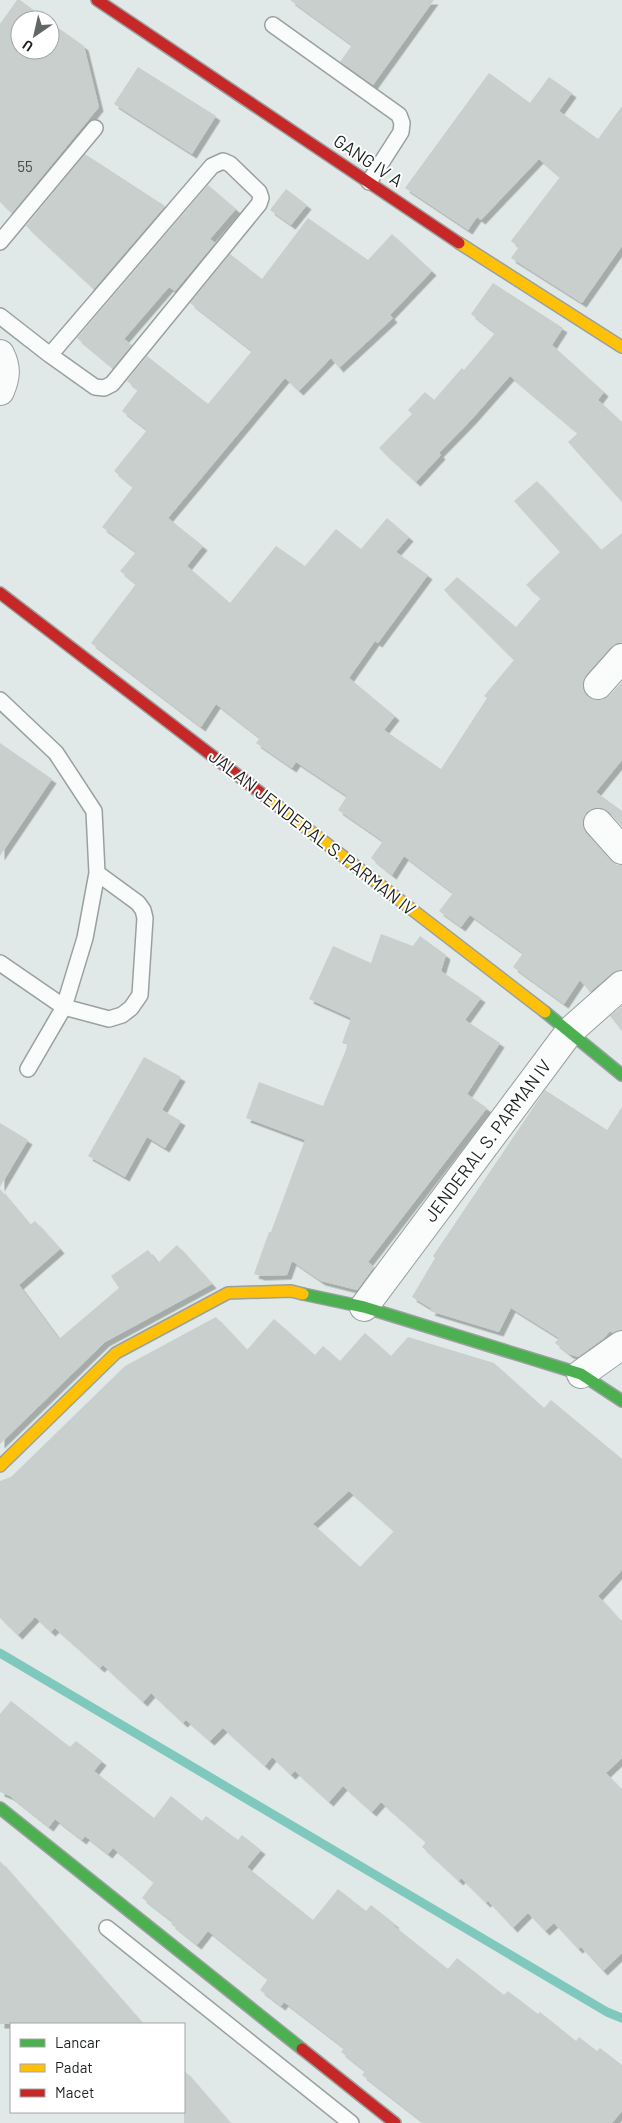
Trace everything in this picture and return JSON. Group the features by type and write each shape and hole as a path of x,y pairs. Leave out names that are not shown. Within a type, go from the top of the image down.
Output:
{"street":[{"name":"GANG IV A","path":"97,0 465,247 622,347"},
{"path":"0,354 6,365 5,379 0,391"},
{"name":"JALAN JENDERAL S. PARMAN IV","path":"0,593 570,1031 622,1075"},
{"path":"598,685 622,658"},
{"path":"598,823 622,850"},
{"name":"JENDERAL S. PARMAN IV","path":"364,1307 570,1031 622,985"},
{"path":"0,1466 116,1353 228,1293 291,1291 364,1307 581,1374 622,1401"},
{"path":"581,1374 622,1345"},
{"path":"0,1808 395,2123"}],"lane":[{"path":"273,25 399,115 402,123 401,132 369,182"},
{"path":"0,242 94,128"},
{"path":"0,316 50,355 95,387 104,388 112,384 259,204 261,198 259,192 230,164 224,161 212,166 50,355"},
{"path":"0,700 56,753 94,812 97,873 86,938 64,1007 28,1069"},
{"path":"0,963 64,1007 109,1019 122,1015 131,1008 140,995 145,918 143,910 138,903 97,873"},
{"path":"107,1928 351,2123"}],"building":[{"path":"17,0 20,0 34,10 10,10 10,60 60,60 60,29 84,46 99,107 12,213 0,202 0,24"},
{"path":"290,0 434,0 373,85 340,62 352,45"},
{"path":"138,67 216,116 192,154 114,104"},
{"path":"489,73 530,103 549,77 572,93 559,111 598,139 622,106 622,246 582,303 511,258 519,247 511,241 560,177 539,159 481,220 477,217 468,230 405,188"},
{"path":"85,154 165,206 94,289 26,226"},
{"path":"208,185 236,209 210,239 215,243 175,291 169,287 124,339 132,345 113,368 77,338"},
{"path":"286,189 307,205 291,225 270,210"},
{"path":"308,218 368,260 392,234 432,271 390,315 393,318 339,368 331,358 299,391 285,378 168,518 203,546 187,566 230,603 276,546 305,566 336,529 361,549 387,518 409,537 396,552 428,575 378,643 375,641 349,678 395,716 384,730 441,769 487,698 484,696 514,660 444,590 457,577 516,627 541,598 526,585 560,552 514,501 537,481 601,550 622,533 622,643 617,643 610,648 586,675 583,689 587,696 595,700 602,700 609,696 622,682 622,760 596,792 622,811 622,826 609,812 602,808 595,808 587,812 583,819 583,826 586,833 610,860 617,865 622,865 622,970 612,973 590,992 580,980 564,1004 513,967 523,953 470,915 461,927 439,911 453,893 404,856 392,875 371,858 383,841 338,810 347,796 296,762 292,768 256,743 260,738 216,704 201,727 91,643 136,584 120,571 136,552 102,527 133,487 114,471 147,430 122,411 138,390 127,381 147,356 208,404 252,351 190,303 230,254 262,279"},
{"path":"493,283 563,328 552,345 604,392 598,400 622,422 622,502 568,442 578,433 510,376 439,453 441,455 416,482 379,448 412,414 408,410 425,392 434,400 462,368 464,370 495,333 471,314"},
{"path":"0,743 52,779 0,856"},
{"path":"381,934 413,946 420,936 446,955 441,971 481,998 465,1020 500,1043 467,1094 487,1108 368,1262 374,1267 357,1290 321,1281 292,1261 287,1275 261,1276 254,1274 305,1140 246,1118 259,1082 323,1106 348,1045 342,1043 351,1018 309,999 333,946 371,963"},
{"path":"622,1006 622,1031 610,1016"},
{"path":"144,1057 181,1077 162,1110 181,1121 165,1148 147,1137 125,1177 88,1156"},
{"path":"545,1090 607,1130 622,1107 622,1330 612,1333 610,1331 604,1338 578,1357 569,1354 555,1343 559,1338 511,1308 499,1332 430,1311 432,1309 412,1297 435,1258 433,1256"},
{"path":"0,1123 28,1140 0,1187"},
{"path":"0,1189 30,1225 35,1221 60,1249 19,1285 59,1339 119,1288 111,1276 148,1250 158,1263 177,1245 212,1284 105,1342 0,1444"},
{"path":"216,1317 247,1350 274,1319 315,1355 323,1346 340,1361 365,1333 391,1356 408,1337 494,1363 544,1408 551,1400 622,1459 622,1570 598,1596 622,1622 622,1758 606,1773 622,1790 622,1953 603,1971 581,1947 578,1949 554,1923 545,1931 528,1913 513,1928 488,1901 486,1903 461,1878 459,1881 422,1847 426,1842 381,1802 372,1812 343,1786 329,1802 295,1771 291,1775 272,1757 265,1766 223,1728 210,1741 186,1720 183,1723 151,1693 143,1702 103,1665 100,1668 55,1628 51,1632 35,1617 18,1635 0,1618 0,1481 11,1477 125,1366","holes":["349,1491 394,1531 360,1567 313,1524"]},
{"path":"11,1701 70,1747 76,1741 102,1761 94,1771 154,1818 171,1796 202,1821 206,1816 238,1840 242,1835 261,1850 247,1867 313,1920 338,1889 366,1911 371,1905 448,1969 457,1958 504,1995 508,1991 538,2014 540,2012 576,2041 579,2037 597,2051 600,2048 622,2065 622,2111 612,2123 424,2123 362,2075 365,2071 341,2052 344,2048 284,2002 281,2006 260,1990 268,1979 208,1931 197,1945 171,1924 173,1922 142,1898 154,1882 113,1848 108,1854 85,1836 82,1840 55,1819 49,1827 10,1796 0,1792 0,1714"},
{"path":"0,1861 142,2023 0,2024"},
{"path":"185,2071 230,2123 184,2123 185,2113"}],"waterway":[{"path":"0,1653 607,2012 622,2018"}],"traffic: fast":[{"path":"545,1012 622,1075"},
{"path":"303,1294 364,1307 581,1374 622,1401"},
{"path":"0,1808 302,2049"}],"traffic: slow":[{"path":"459,243 622,347"},
{"path":"266,797 545,1012"},
{"path":"0,1466 116,1353 228,1293 291,1291 303,1294"}],"traffic: jam":[{"path":"97,0 459,243"},
{"path":"0,593 266,797"},
{"path":"302,2049 395,2123"}]}
